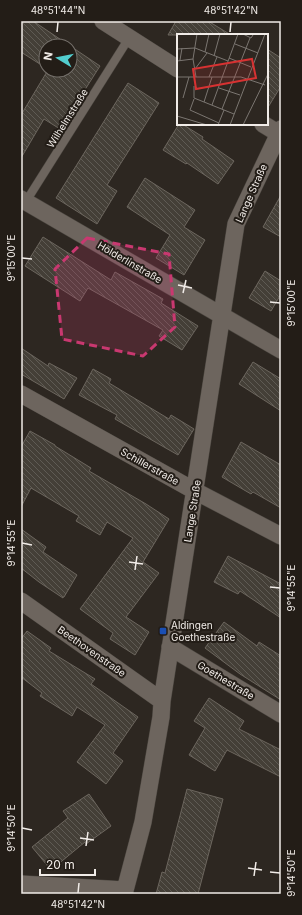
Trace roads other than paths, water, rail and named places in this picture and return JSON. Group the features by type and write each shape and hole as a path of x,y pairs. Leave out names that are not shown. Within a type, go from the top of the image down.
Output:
{"street":[{"path":"103,21 177,68"},
{"path":"265,125 280,133"},
{"name":"Lange Straße","path":"124,892 143,822 161,717 170,647 236,224 280,133"},
{"name":"Hölderlinstraße","path":"23,203 281,350"},
{"name":"Schillerstraße","path":"21,394 195,491 281,536"},
{"name":"Beethovenstraße","path":"21,601 162,701"},
{"name":"Goethestraße","path":"170,647 281,714"},
{"path":"21,884 124,892"}],"lane":[{"name":"Wilhelmstraße","path":"23,203 129,38"}],"place":[{"name":"Aldingen Goethestraße","path":"163,631"}]}
